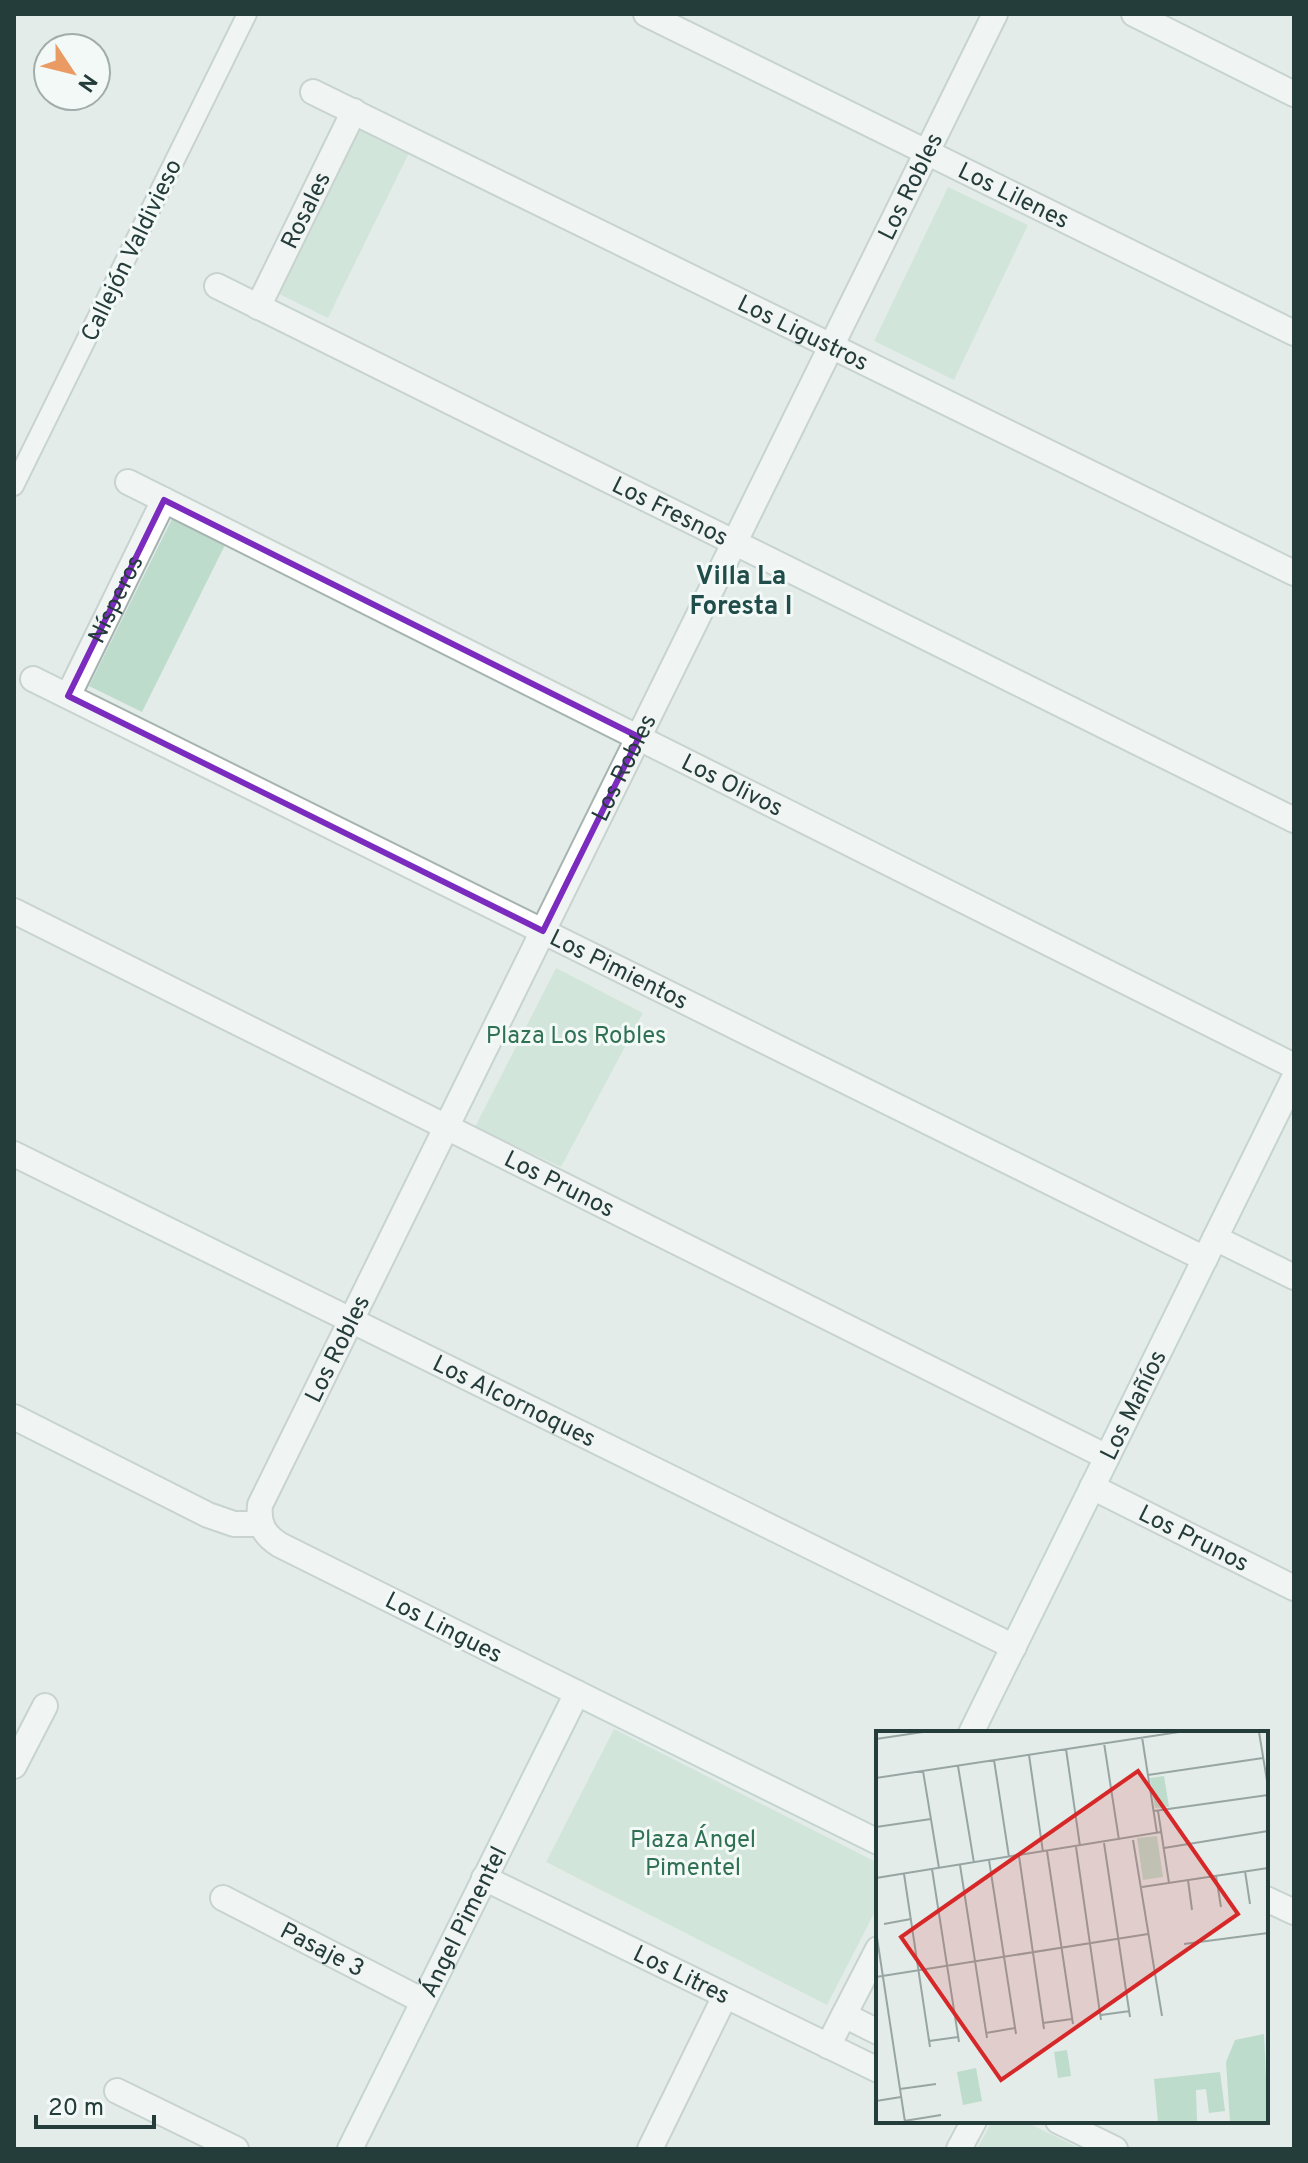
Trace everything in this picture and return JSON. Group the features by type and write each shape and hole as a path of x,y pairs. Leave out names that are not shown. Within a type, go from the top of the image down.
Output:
{"street":[{"name":"Los Lilenes","path":"646,14 1294,333"},
{"name":"Los Robles","path":"261,1524 260,1505 995,14"},
{"path":"1134,14 1294,94"},
{"name":"Los Ligustros","path":"313,92 1294,573"},
{"name":"Rosales","path":"258,307 354,111"},
{"name":"Los Fresnos","path":"217,286 1294,820"},
{"name":"Los Olivos","path":"128,482 1294,1066"},
{"name":"Nísperos","path":"68,696 164,500"},
{"name":"Los Pimientos","path":"33,679 543,931 1210,1248 1294,1277"},
{"name":"Los Prunos","path":"14,911 1107,1457"},
{"name":"Los Mañíos","path":"972,1731 1294,1078"},
{"name":"Los Alcornoques","path":"14,1154 1014,1647"},
{"path":"14,1417 208,1515 234,1524 261,1524"},
{"name":"Los Prunos","path":"1092,1487 1294,1588"},
{"name":"Los Lingues","path":"261,1524 265,1533 280,1545 876,1841"},
{"name":"Ángel Pimentel","path":"350,2149 577,1693"},
{"path":"14,1766 45,1706"},
{"name":"Los Litres","path":"484,1878 876,2069"},
{"name":"Pasaje 3","path":"223,1898 423,2001"},
{"path":"1268,1900 1294,1912"},
{"path":"828,2046 876,1953"},
{"path":"650,2149 725,1996"},
{"path":"844,2015 876,2031"},
{"path":"117,2091 236,2149"},
{"path":"959,2149 973,2123"},
{"path":"1062,2123 1115,2149"}],"lane":[{"name":"Callejón Valdivieso","path":"14,486 247,14"}],"highlighted area":[{"path":"164,500 639,737 543,931 68,696"}],"green space":[{"path":"357,125 410,151 328,318 275,292"},
{"path":"948,187 1028,225 954,380 874,341"},
{"path":"172,519 225,545 142,712 89,686"},
{"name":"Plaza Los Robles","path":"556,968 643,1013 561,1167 475,1127"},
{"name":"Plaza Ángel Pimentel","path":"614,1729 876,1862 876,1910 827,2005 546,1862"},
{"path":"991,2123 1028,2123 1081,2149 977,2149"}],"district":[{"name":"Villa La Foresta I","path":"741,590"}]}
